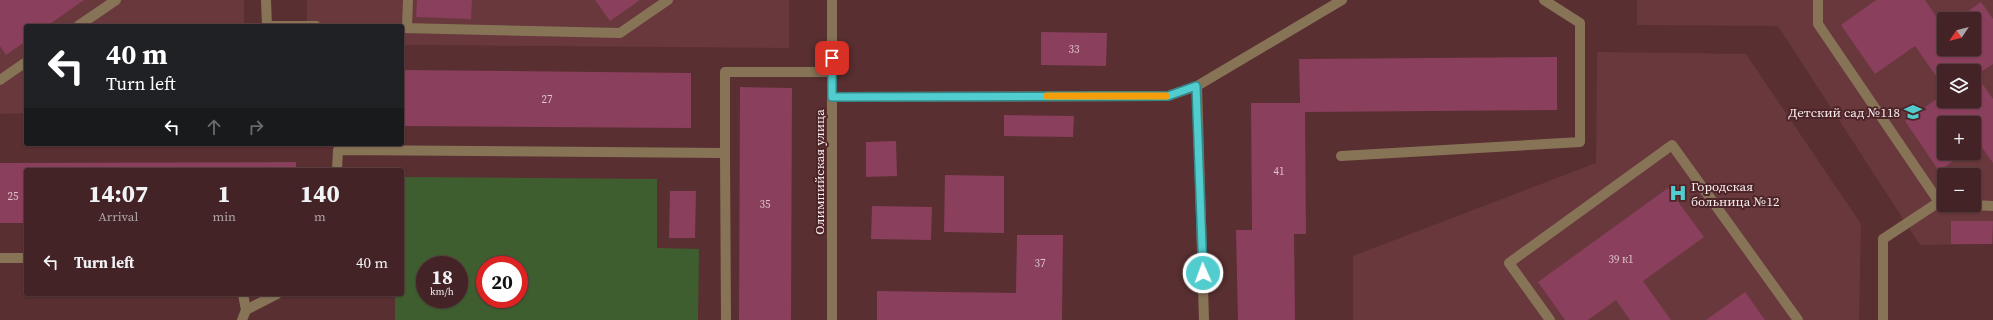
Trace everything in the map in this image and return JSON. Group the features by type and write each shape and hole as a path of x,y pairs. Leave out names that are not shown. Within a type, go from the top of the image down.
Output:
{"street":[{"path":"81,24 116,0"},
{"path":"266,0 267,24"},
{"path":"408,0 404,28 620,33 668,0"},
{"name":"Олимпийская улица","path":"832,0 832,320"},
{"path":"832,97 1168,96 1196,86 1342,0"},
{"path":"1341,156 1580,142 1580,22 1544,0"},
{"path":"1818,0 1818,24 1937,196"},
{"path":"0,80 24,63"},
{"path":"726,320 725,72 832,72"},
{"path":"1196,86 1204,320"},
{"path":"1550,320 1509,262 1672,145 1798,320"},
{"path":"337,168 338,150 725,153"},
{"path":"1884,320 1883,239 1937,205"},
{"path":"1981,205 1993,206"},
{"path":"0,258 24,258"},
{"path":"242,320 246,310 243,296"},
{"path":"246,310 273,296"}],"shaded area":[{"path":"0,0 244,0 244,24 24,24 24,113 0,114"},
{"path":"307,0 789,0 789,48 404,45 404,24 307,24"},
{"name":"Детский сад №118","path":"1637,0 1993,0 1993,244 1920,245 1778,26 1637,25"},
{"name":"Городская больница №12","path":"1597,52 1746,54 1861,224 1859,320 1353,320 1353,256 1596,163"}],"green space":[{"path":"404,177 657,179 657,248 699,249 698,320 395,320 395,296 404,296"}],"building":[{"path":"0,0 84,0 50,24 24,24 24,42 6,55 0,46"},
{"path":"417,0 472,0 471,19 416,17"},
{"path":"595,0 640,0 610,21"},
{"path":"1876,0 1925,0 1937,18 1937,56 1981,56 1981,12 1967,12 1981,2 1993,19 1993,64 1981,72 1981,64 1937,64 1937,77 1915,46 1875,74 1841,25"},
{"path":"1041,32 1107,33 1106,66 1041,65"},
{"path":"1557,57 1557,110 1305,112 1306,234 1294,234 1295,320 1238,320 1236,230 1252,230 1251,103 1300,103 1299,59"},
{"path":"404,70 691,73 691,128 404,126"},
{"path":"1981,82 1993,99 1993,163 1981,146 1981,116 1937,116 1937,160 1954,160 1943,168 1937,168 1905,121 1937,99 1937,108 1981,108"},
{"path":"740,87 792,88 791,320 739,320"},
{"path":"1004,115 1074,116 1073,137 1004,136"},
{"path":"896,141 897,176 866,177 866,142"},
{"path":"296,162 296,168 24,168 24,223 0,223 0,163"},
{"path":"945,175 1004,176 1004,233 944,232"},
{"path":"1668,188 1704,237 1643,281 1671,320 1630,320 1616,300 1588,320 1565,320 1538,282"},
{"path":"670,191 696,191 695,238 669,238"},
{"path":"872,206 932,207 931,240 871,239"},
{"path":"1951,221 1993,221 1992,244 1951,244"},
{"path":"1017,235 1063,235 1062,320 877,320 877,291 1016,293"},
{"path":"1745,292 1765,320 1706,320"}],"slow traffic":[{"path":"1047,96 1166,96"}],"place":[{"name":"Детский сад №118","path":"1913,112"},
{"name":"Городская больница №12","path":"1678,193"}],"route":[{"path":"832,58 832,97 1168,96 1196,86 1203,273"}]}
